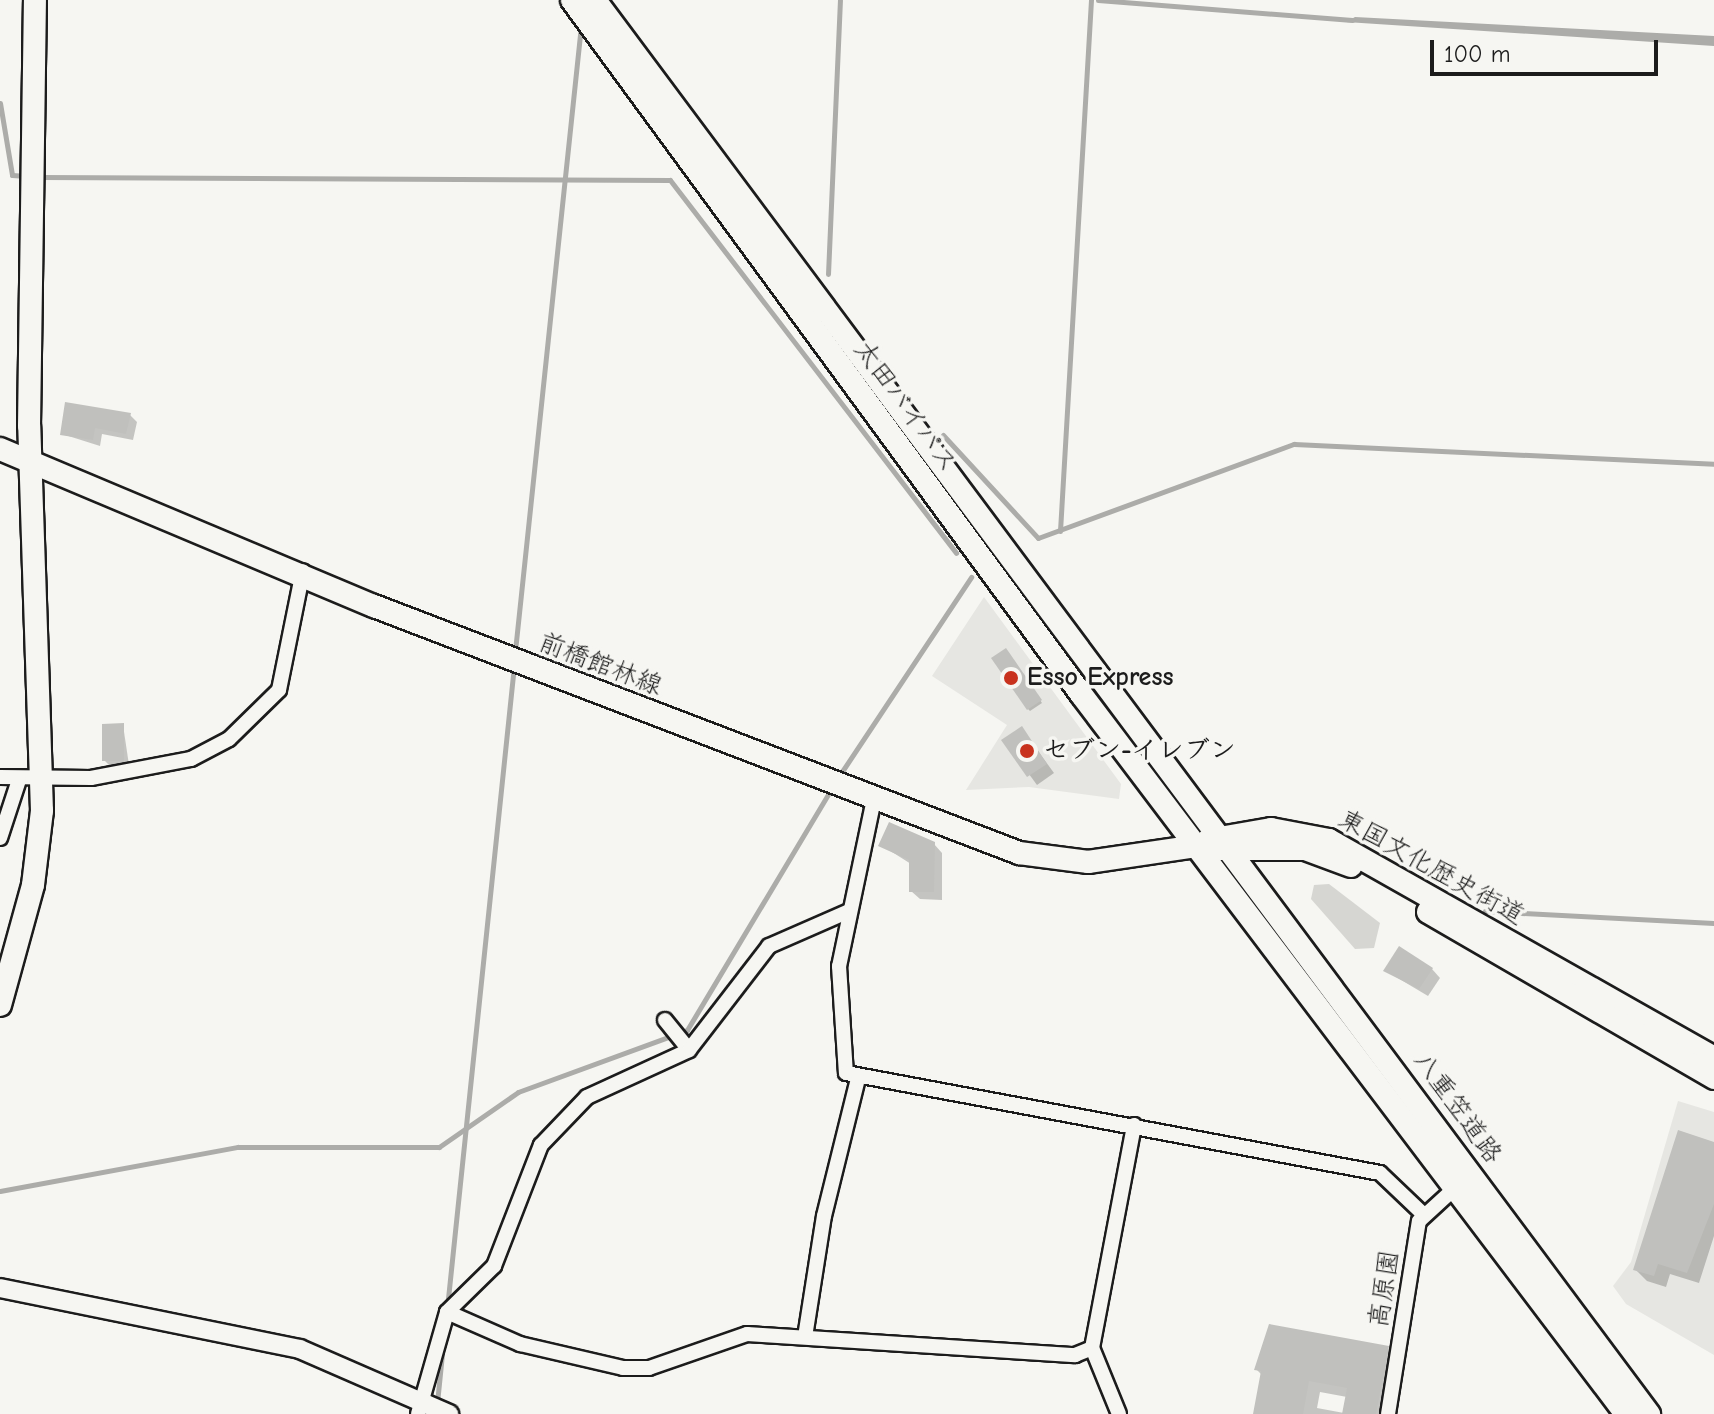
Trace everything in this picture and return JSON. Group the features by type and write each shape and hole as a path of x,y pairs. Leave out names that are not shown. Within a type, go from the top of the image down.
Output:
{"main road":[{"path":"0,1005 33,885 43,781 30,461 35,0"},
{"name":"太田バイパス","path":"572,0 1196,846"},
{"name":"太田バイパス","path":"595,0 1224,843"},
{"name":"前橋館林線","path":"0,449 303,570 374,606 834,784 1045,859 1109,861 1196,846"},
{"name":"東国文化歴史街道","path":"1224,843 1271,829 1329,840 1714,1058"},
{"name":"東国文化歴史街道","path":"1196,846 1224,843 1305,849 1350,866 1566,999 1714,1078"},
{"name":"八重笠道路","path":"1224,843 1649,1414"},
{"name":"八重笠道路","path":"1196,846 1626,1414"}],"street":[{"path":"0,777 43,781 191,759 229,739 279,690 303,570"},
{"path":"0,838 19,780"},
{"path":"874,799 839,966 842,1060 858,1079 1134,1125 1380,1173 1422,1213 1455,1188"},
{"path":"420,1408 447,1312 494,1266 527,1168 561,1122 600,1089 686,1045 762,951 849,911"},
{"path":"668,1022 686,1045"},
{"path":"805,1337 824,1216 858,1079"},
{"path":"1119,1414 1092,1348 1134,1125"},
{"name":"高原園","path":"1388,1414 1422,1213"},
{"path":"0,1288 300,1349 420,1408 449,1414"},
{"path":"447,1312 520,1344 623,1368 649,1368 747,1334 1075,1355 1092,1348"}],"shaded area":[{"path":"1355,17 1714,36 1714,46 1346,22"},
{"path":"984,597 1121,784 1119,799 1029,787 966,790 1007,725 932,676"},
{"path":"1329,884 1380,923 1374,948 1355,949 1311,899 1314,885"},
{"path":"1678,1101 1714,1112 1714,1355 1626,1304 1613,1286 1631,1262"}],"building":[{"path":"65,402 131,413 126,434 95,428 93,440 60,435"},
{"path":"1006,648 1042,700 1027,710 991,658"},
{"path":"124,723 124,761 102,761 102,724"},
{"path":"1022,726 1047,764 1027,777 1001,740"},
{"path":"889,822 935,842 934,892 909,892 909,860 878,846"},
{"path":"1399,946 1433,968 1419,989 1383,971"},
{"path":"1678,1130 1714,1142 1714,1204 1687,1273 1658,1264 1654,1276 1633,1270"},
{"path":"1269,1324 1389,1346 1376,1414 1342,1414 1347,1388 1309,1381 1303,1414 1253,1414 1261,1371 1254,1370"}],"waterway":[{"path":"828,274 840,0"},
{"path":"1060,531 1091,0"},
{"path":"1098,0 1352,20"},
{"path":"515,651 581,25"},
{"path":"0,103 12,175 26,176"},
{"path":"40,177 670,180 956,553"},
{"path":"943,435 1038,538 1294,444 1714,464"},
{"path":"839,776 971,577"},
{"path":"447,1308 514,665"},
{"path":"0,1191 238,1147 439,1147 518,1092 687,1030 832,788"},
{"path":"1485,911 1714,923"},
{"path":"437,1403 442,1354"}],"place":[{"name":"Esso Express","path":"1011,678"},
{"name":"セブン-イレブン","path":"1027,751"}]}
